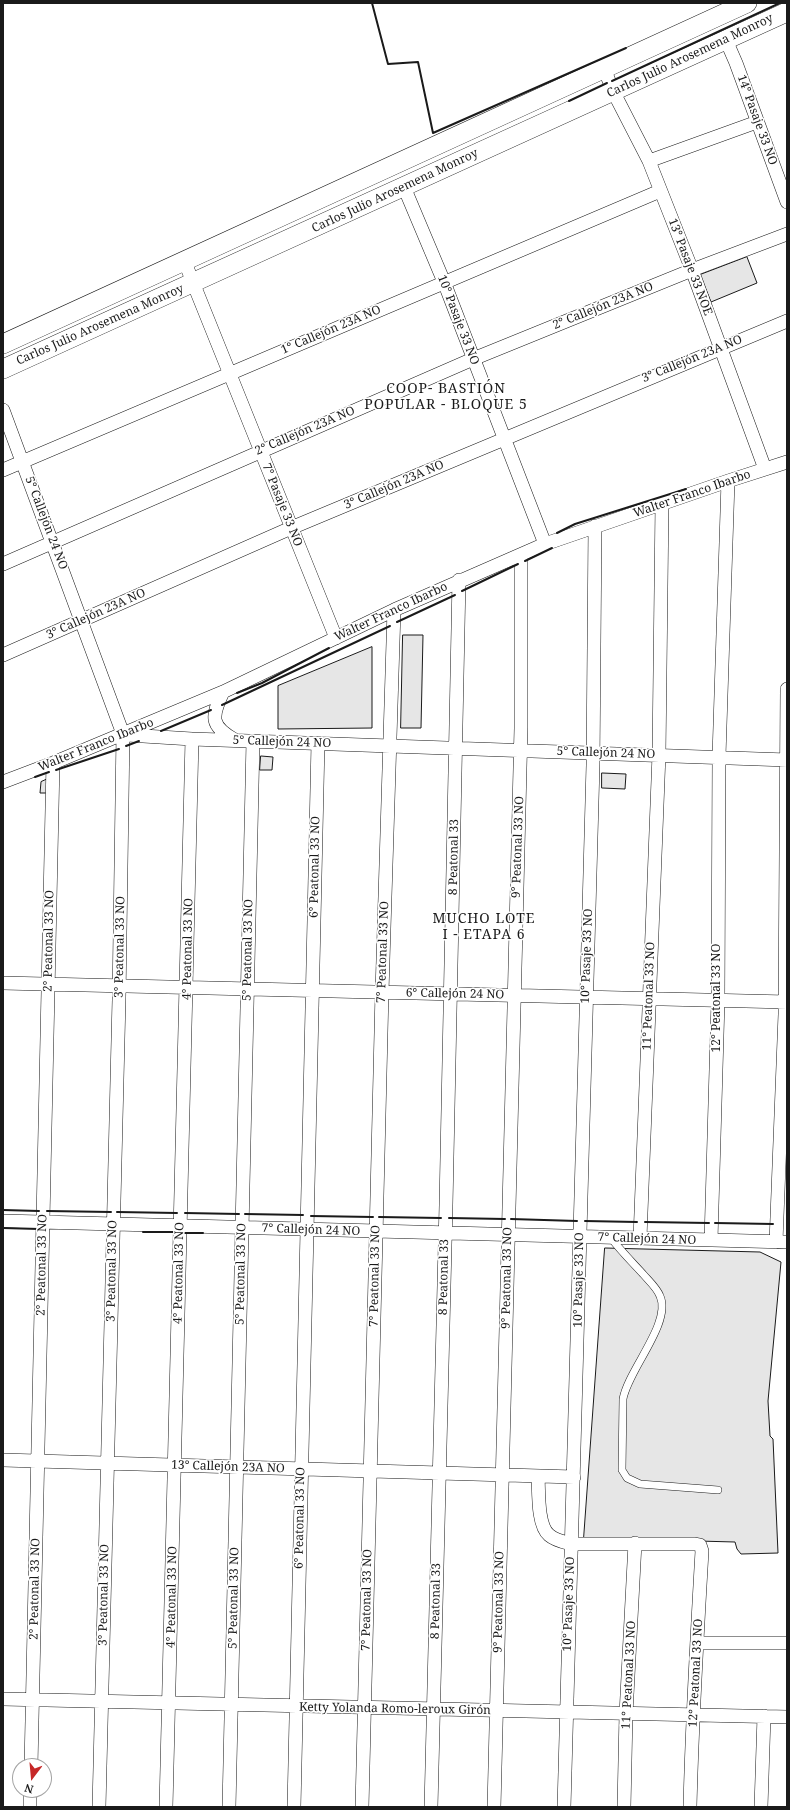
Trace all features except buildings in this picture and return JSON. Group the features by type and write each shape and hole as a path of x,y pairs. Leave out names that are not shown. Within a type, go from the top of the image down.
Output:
{"main road":[{"name":"Carlos Julio Arosemena Monroy","path":"3,344 747,3"},
{"name":"Carlos Julio Arosemena Monroy","path":"3,369 787,12"}],"street":[{"name":"14° Pasaje 33 NO","path":"726,40 736,63 787,202"},
{"name":"13° Pasaje 33 NOE","path":"604,68 613,91 649,160 692,270 765,469"},
{"path":"649,160 757,122"},
{"name":"10° Pasaje 33 NO","path":"404,187 444,282 545,544"},
{"name":"1° Callejón 23A NO","path":"3,470 228,373 660,191"},
{"name":"2° Callejón 23A NO","path":"3,564 52,541 473,359 692,270 787,234"},
{"name":"7° Pasaje 33 NO","path":"184,260 228,373 261,450 336,638"},
{"name":"3° Callejón 23A NO","path":"3,655 291,528 720,347 787,321"},
{"name":"5° Callejón 24 NO","path":"3,410 123,734 192,739 719,756 786,760"},
{"name":"Walter Franco Ibarbo","path":"3,782 53,764 223,692 459,580 545,544 728,480 787,462"},
{"name":"12° Peatonal 33 NO","path":"711,1240 718,1001 719,756 728,480"},
{"name":"11° Peatonal 33 NO","path":"640,1238 658,754 662,504"},
{"name":"10° Pasaje 33 NO","path":"564,1807 566,1697 574,1476 592,752 595,526"},
{"name":"9° Peatonal 33 NO","path":"494,1807 520,750 521,555"},
{"name":"8 Peatonal 33","path":"431,1807 459,580"},
{"name":"7° Peatonal 33 NO","path":"362,1807 382,992 394,610"},
{"path":"781,1242 786,1002 787,689"},
{"path":"223,692 214,711 214,720 224,734 235,740"},
{"name":"3° Peatonal 33 NO","path":"99,1807 119,986 123,734"},
{"name":"4° Peatonal 33 NO","path":"166,1807 192,739"},
{"name":"5° Peatonal 33 NO","path":"229,1807 253,741"},
{"name":"6° Peatonal 33 NO","path":"294,1807 318,743"},
{"name":"2° Peatonal 33 NO","path":"31,1758 53,764"},
{"name":"6° Callejón 24 NO","path":"3,983 786,1002"},
{"name":"7° Callejón 24 NO","path":"3,1221 781,1242"},
{"name":"13° Callejón 23A NO","path":"3,1460 574,1476"},
{"path":"538,1476 542,1525 548,1534 557,1540 572,1544 636,1543"},
{"name":"12° Peatonal 33 NO","path":"636,1543 695,1544 700,1546 702,1551 698,1642 692,1715 690,1807"},
{"name":"11° Peatonal 33 NO","path":"624,1807 626,1714 636,1543"},
{"path":"698,1642 787,1643"},
{"name":"Ketty Yolanda Romo-leroux Girón","path":"3,1699 626,1714 787,1716"},
{"path":"761,1807 764,1716"}],"lane":[{"path":"611,1238 661,1296 662,1310 657,1330 625,1388 623,1399 622,1470 627,1478 640,1484 718,1490"}],"wall":[{"path":"372,3 388,64 418,62 433,133 626,48"},
{"path":"612,81 780,3"},
{"path":"569,101 607,83"},
{"path":"557,533 575,524 686,489"},
{"path":"525,561 552,548"},
{"path":"462,591 518,564"},
{"path":"397,622 455,595"},
{"path":"222,705 390,626"},
{"path":"237,693 262,683 329,648"},
{"path":"161,731 211,710"},
{"path":"126,746 139,741"},
{"path":"56,770 119,749"},
{"path":"35,777 49,772"},
{"path":"3,1210 39,1211"},
{"path":"47,1211 111,1212"},
{"path":"117,1212 177,1213"},
{"path":"185,1213 239,1214"},
{"path":"245,1214 303,1215"},
{"path":"311,1216 373,1217"},
{"path":"379,1217 441,1218"},
{"path":"449,1218 505,1219"},
{"path":"511,1219 577,1221"},
{"path":"585,1221 637,1222"},
{"path":"645,1222 709,1223"},
{"path":"715,1223 773,1224"},
{"path":"3,1228 39,1229"},
{"path":"143,1232 177,1232"},
{"path":"183,1233 203,1233"}],"district":[{"name":"COOP- BASTIÓN POPULAR - BLOQUE 5","path":"446,398"},
{"name":"MUCHO LOTE I - ETAPA 6","path":"484,928"}]}
